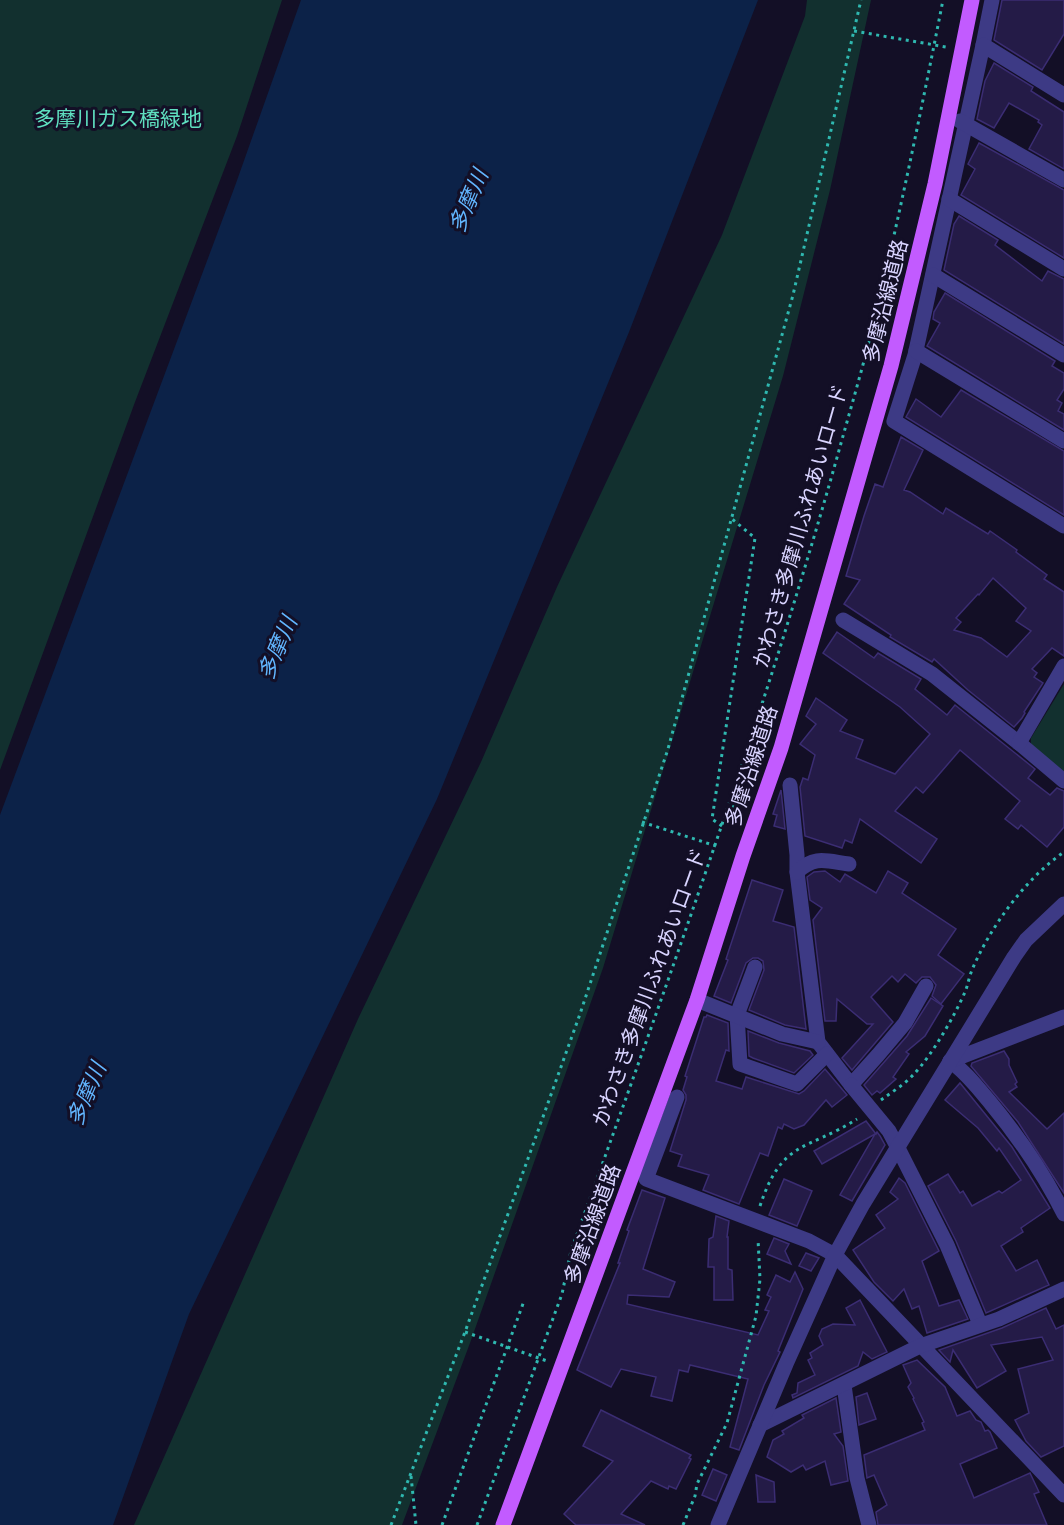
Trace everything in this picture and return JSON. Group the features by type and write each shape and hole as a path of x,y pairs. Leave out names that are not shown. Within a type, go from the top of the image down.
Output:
{"main road":[{"name":"多摩沿線道路","path":"503,1525 697,1000 743,856 781,748 894,355 950,115 972,0"}],"street":[{"path":"992,0 967,125 916,351 894,422 1064,526"},
{"path":"983,45 1064,95"},
{"path":"950,115 1064,180"},
{"path":"949,199 1064,269"},
{"path":"933,274 1064,354"},
{"path":"916,351 1064,441"},
{"path":"843,620 932,674 1064,781"},
{"path":"1019,743 1064,666"},
{"path":"790,785 797,872 818,1042 889,1131 947,1245 980,1324"},
{"path":"797,872 807,863 815,860 849,864"},
{"path":"718,1525 835,1255 863,1204 1014,957 1026,940 1064,904"},
{"path":"755,967 737,1015 740,1064 797,1083 828,1054"},
{"path":"851,1084 904,1023 927,986"},
{"path":"697,1000 782,1034 818,1042"},
{"path":"950,1061 1064,1017"},
{"path":"950,1061 963,1070 1011,1128 1052,1189 1064,1214"},
{"path":"677,1097 646,1179 809,1240 835,1255 1064,1495"},
{"path":"760,1425 921,1346 999,1319 1064,1289"},
{"path":"844,1385 857,1478 869,1525"}],"path":[{"path":"391,1525 465,1332 580,1014 668,749 793,295 861,0"},
{"name":"かわさき多摩川ふれあいロード","path":"477,1525 539,1358 561,1294 571,1251 716,846 765,700 816,532 871,335 924,99 943,0"},
{"path":"854,31 934,45"},
{"path":"732,518 755,538 712,819 722,827 754,772"},
{"path":"642,822 716,846"},
{"path":"683,1525 695,1496 696,1484 727,1423 756,1316 760,1279 757,1221 764,1192 774,1173 794,1150 856,1120 914,1074 941,1037 965,992 971,971 990,936 1038,873 1064,852"},
{"path":"442,1525 524,1301"},
{"path":"465,1332 539,1358"},
{"path":"411,1473 416,1525"}],"green space":[{"name":"多摩川ガス橋緑地","path":"0,0 282,0 237,136 135,402 0,770"},
{"path":"807,0 871,0 830,190 783,376 603,968 470,1343 402,1525 134,1525 358,1019 481,762 557,587 722,235 805,16"},
{"path":"1064,684 1064,776 1031,745 1031,738"}],"water":[{"name":"多摩川","path":"301,0 758,0 629,332 437,799 189,1314 113,1525 0,1525 0,815 235,186"}],"building":[{"path":"1002,0 1064,0 1064,34 1042,70 994,40"},
{"path":"994,63 1033,87 1031,91 1064,112 1064,169 1029,149 1042,125 1038,122 1039,120 1009,103 994,128 977,119 985,81"},
{"path":"979,143 1064,190 1064,258 961,195 975,169 968,164"},
{"path":"959,216 998,240 995,245 1042,281 1048,271 1064,279 1064,344 944,270 954,224"},
{"path":"945,293 1055,361 1052,366 1064,373 1064,389 1057,400 1062,403 1058,411 1064,414 1064,430 927,346 940,323 933,319 934,312"},
{"path":"961,390 1064,451 1064,515 906,417 916,399 941,417"},
{"path":"901,437 923,450 904,490 943,514 946,508 988,534 990,531 1047,575 1044,579 1064,592 1064,656 1052,648 1032,669 1037,673 1034,677 1043,683 1014,727 934,659 932,662 890,637 891,635 844,604 860,580 846,576 864,516 875,484 883,487","holes":["993,578 1026,608 1016,621 1031,631 1007,657 981,638 954,630 961,622 956,618"]},
{"path":"837,632 874,658 878,653 921,679 915,689 947,715 955,705 1035,769 1028,778 1050,795 1057,788 1064,791 1064,827 1047,847 1021,825 1018,829 1005,819 1020,801 960,750 923,793 916,787 895,811 937,839 921,863 860,819 852,843 845,840 842,848 805,836 800,787 803,778 808,780 815,755 800,744 816,724 806,716 816,698 847,720 840,731 863,740 856,758 895,774 930,734 900,707 823,653"},
{"path":"781,790 785,829 774,826 777,815 773,814"},
{"path":"825,871 840,882 845,874 876,893 888,871 908,883 902,893 956,929 938,955 964,974 941,1004 932,996 936,985 930,977 922,977 916,983 905,974 898,982 892,976 871,997 893,1022 852,1070 842,1058 873,1024 867,1024 837,999 836,1021 825,1021 813,920 822,908 810,900 807,877 814,872"},
{"path":"752,880 783,890 773,921 794,927 806,1029 785,1025 749,1010 764,970 763,961 758,958 753,958 746,963 731,1003 714,996 728,960 726,959"},
{"path":"931,998 943,1006 925,1036 906,1052 909,1054 893,1077 896,1079 880,1093 877,1091 872,1095 864,1085 907,1036"},
{"path":"707,1015 728,1023 729,1051 726,1050 716,1081 742,1089 746,1077 799,1094 825,1069 847,1095 832,1107 826,1100 804,1125 794,1129 784,1124 782,1129 778,1127 768,1156 760,1153 739,1204 703,1190 709,1175 678,1166 682,1155 670,1151 686,1100 683,1090 687,1077 685,1076 704,1017"},
{"path":"748,1031 779,1043 810,1051 813,1055 794,1073 753,1058 749,1056"},
{"path":"1004,1051 1017,1082 1015,1084 1017,1087 1009,1092 1047,1129 1064,1113 1064,1193 1018,1122 971,1066 972,1063"},
{"path":"960,1083 1012,1147 1050,1208 1021,1228 1023,1232 1001,1246 1016,1271 1037,1260 1049,1285 986,1313 956,1241 928,1186 948,1174 972,1206 999,1191 1002,1193 1021,1180 999,1148 997,1151 978,1128 945,1100"},
{"path":"866,1121 885,1145 852,1201 840,1195 875,1134 822,1164 814,1151"},
{"path":"899,1178 905,1183 939,1251 922,1261 939,1306 959,1300 968,1319 927,1333 919,1306 912,1309 904,1289 893,1301 874,1282 853,1250 885,1228 876,1215 898,1199 890,1192"},
{"path":"784,1179 812,1191 797,1226 769,1215"},
{"path":"642,1190 665,1198 643,1269 675,1282 669,1297 628,1295 627,1304 758,1335 769,1311 765,1310 771,1297 767,1295 776,1275 790,1282 795,1272 803,1289 778,1351 780,1352 764,1385 739,1450 730,1447 748,1379 690,1365 688,1372 679,1370 672,1401 651,1396 656,1377 621,1369 611,1387 577,1370 620,1263 618,1263 629,1231 627,1230"},
{"path":"716,1216 729,1221 728,1269 732,1270 733,1300 714,1300 714,1267 708,1267 709,1239 713,1237"},
{"path":"774,1238 789,1244 785,1251 791,1264 767,1254"},
{"path":"806,1253 819,1258 811,1271 799,1266"},
{"path":"860,1300 887,1352 872,1359 863,1352 858,1366 793,1398 792,1395 797,1393 798,1383 815,1375 808,1360 812,1358 810,1353 823,1345 819,1336 822,1329 833,1324 855,1325 846,1308"},
{"path":"1046,1308 1056,1329 1064,1325 1064,1446 1041,1457 1026,1441 1015,1420 1029,1413 1018,1369 1053,1360 1042,1337 991,1345 1006,1371 977,1388 953,1350 950,1362 939,1350 1002,1328"},
{"path":"917,1360 945,1387 957,1416 970,1411 976,1420 981,1422 985,1431 990,1432 997,1448 960,1464 974,1498 1030,1473 1039,1492 1034,1494 1047,1525 878,1525 876,1512 887,1505 874,1475 867,1478 864,1455 925,1430 922,1423 924,1422 908,1387 911,1383 903,1365"},
{"path":"867,1393 876,1419 859,1425 856,1397"},
{"path":"836,1398 841,1432 834,1434 843,1446 848,1481 831,1485 825,1461 806,1470 803,1465 791,1472 767,1457 773,1440 784,1434 782,1431 804,1418 802,1415"},
{"path":"601,1410 691,1455 676,1489 669,1486 668,1489 651,1481 621,1514 645,1525 576,1525 564,1514 613,1461 583,1446"},
{"path":"713,1469 727,1475 716,1501 702,1495"},
{"path":"756,1475 774,1482 775,1502 758,1502"}]}
